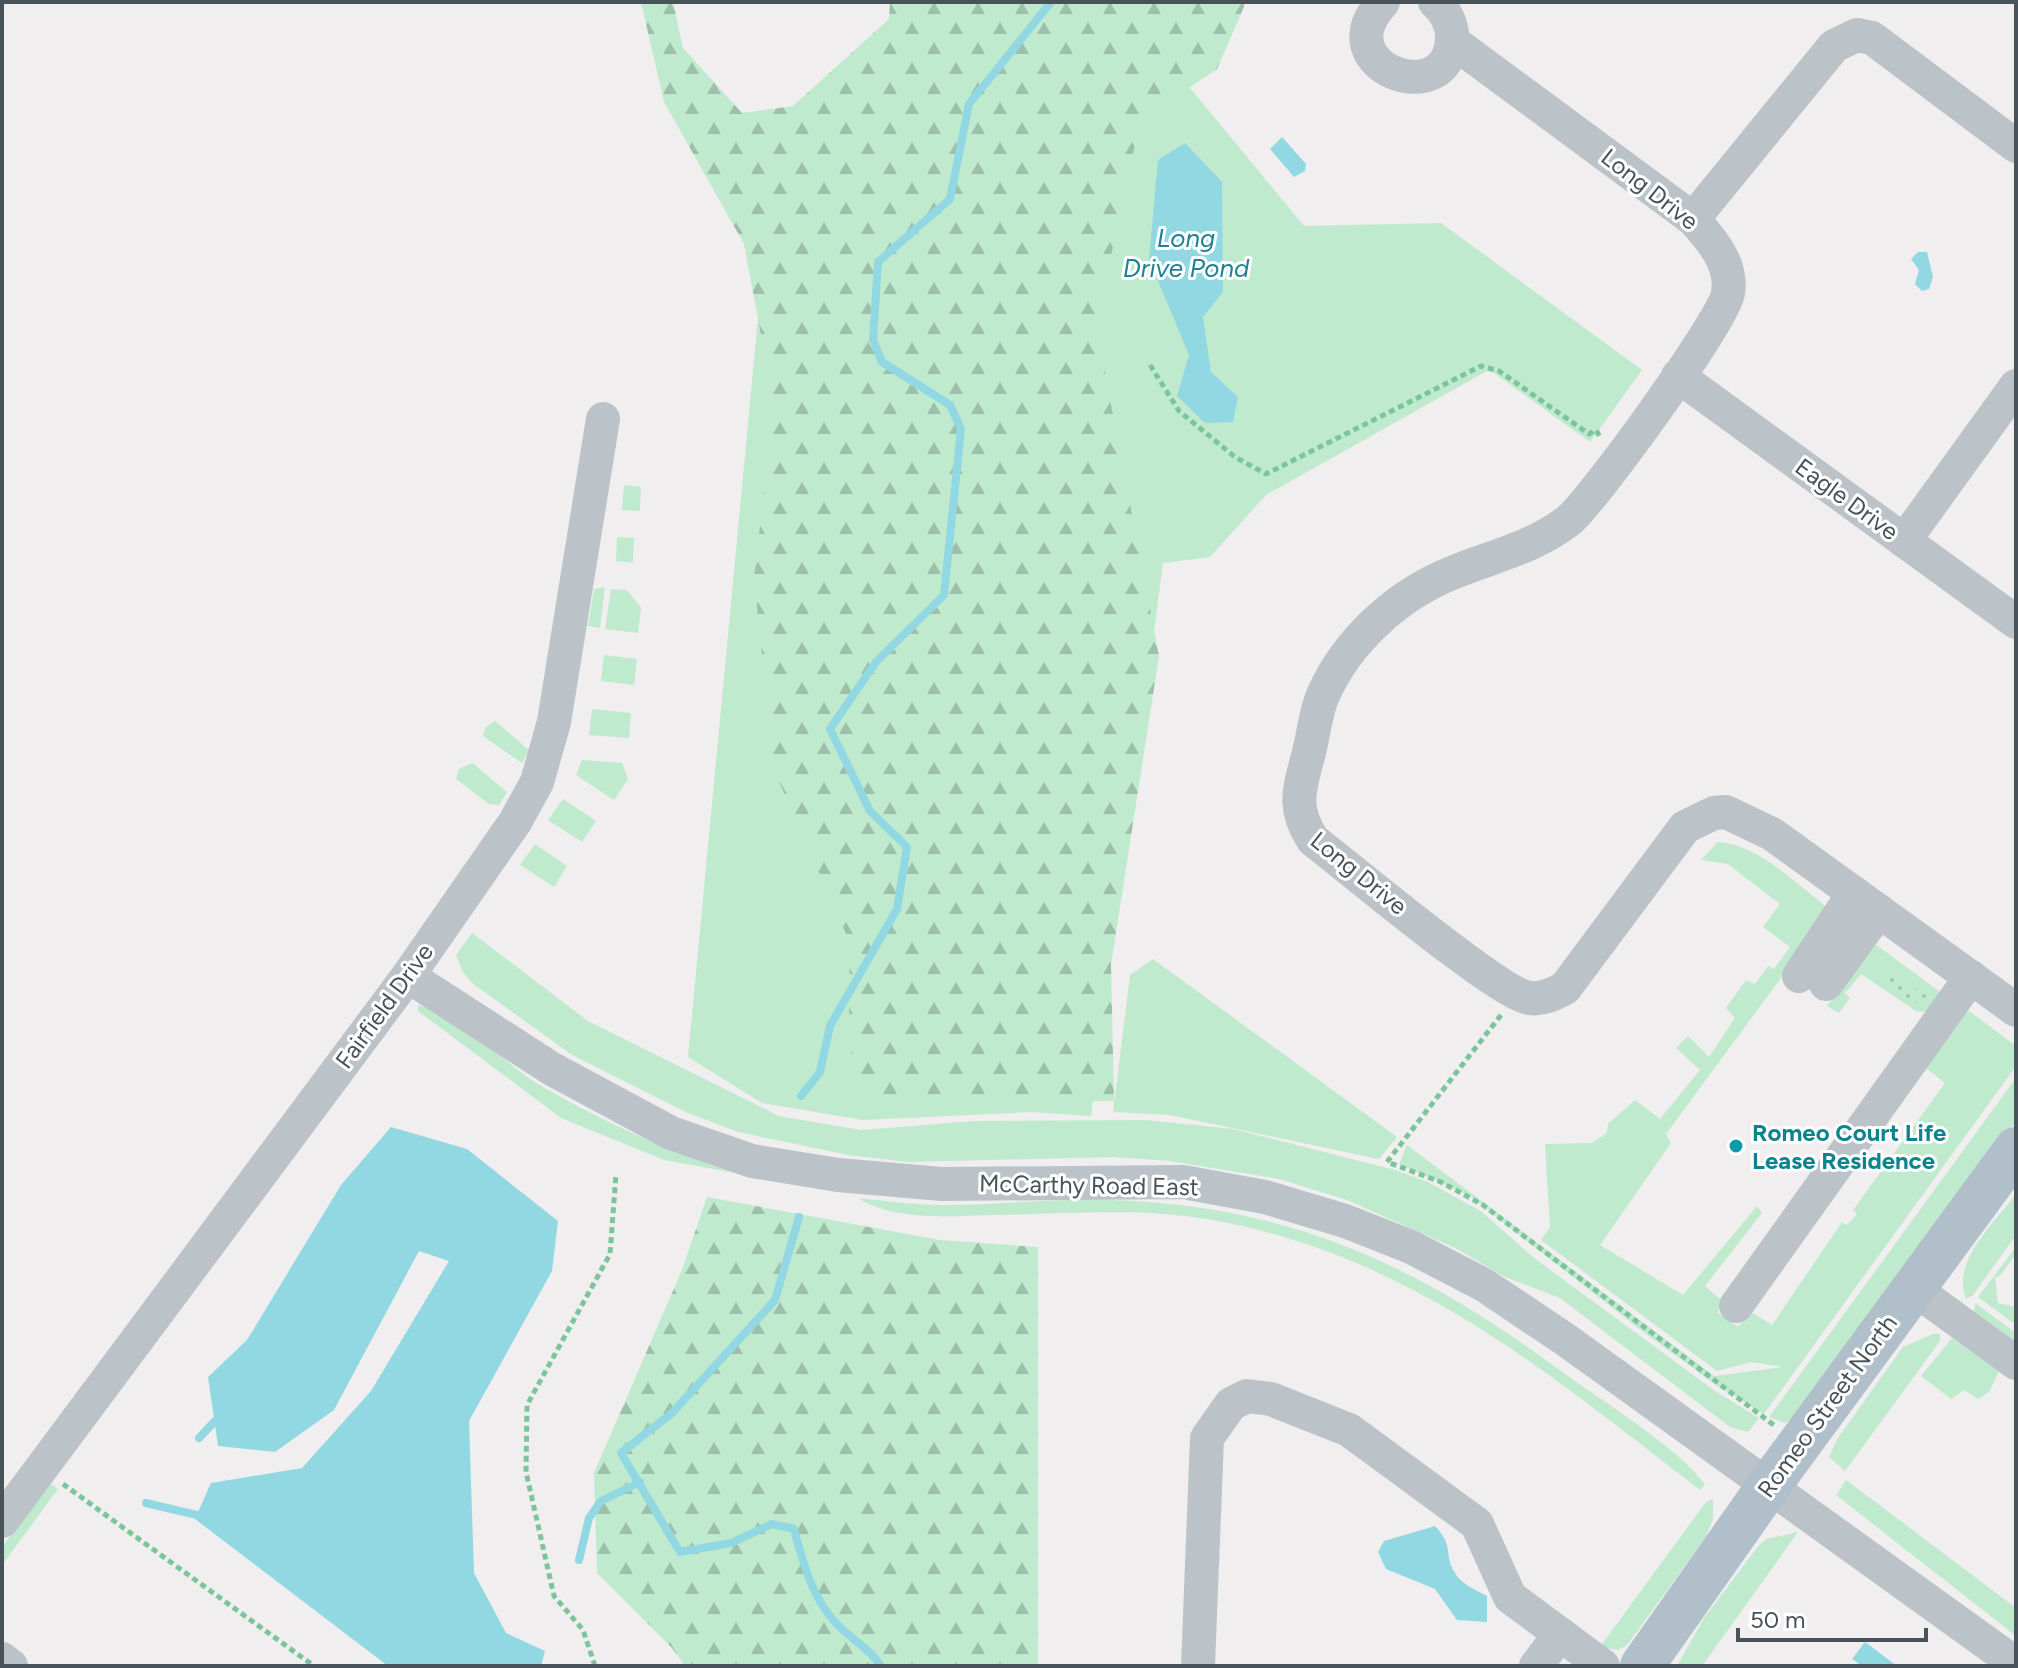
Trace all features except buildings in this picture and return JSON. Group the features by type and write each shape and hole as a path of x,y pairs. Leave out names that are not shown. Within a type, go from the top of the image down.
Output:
{"main road":[{"name":"Romeo Street North","path":"1642,1666 1770,1484 2016,1149"}],"street":[{"path":"1383,2 1372,14 1367,43 1374,60 1385,70 1408,78 1423,76 1444,61 1452,41 1449,22 1435,2"},
{"path":"1693,219 1834,46 1857,35 1872,38 2016,146"},
{"name":"Long Drive","path":"1452,41 1693,219 1713,242 1727,268 1728,293 1719,315 1614,465 1571,519 1534,545 1448,574 1402,601 1355,641 1322,697 1297,803 1300,822 1313,840 1508,991"},
{"name":"Eagle Drive","path":"1678,376 2016,622"},
{"path":"1904,541 2016,386"},
{"name":"Fairfield Drive","path":"2,1521 408,976 515,822 537,782 554,722 603,419"},
{"path":"1508,991 1529,998 1547,996 1565,988 1685,827 1714,813 1736,815 1772,834 2016,1010"},
{"path":"1813,980 1866,902"},
{"name":"McCarthy Road East","path":"408,976 552,1069 671,1133 752,1161 838,1175 942,1184 1183,1182 1265,1197 1345,1221 1411,1247 1484,1285 1770,1484 2016,1664"},
{"path":"1736,1306 1971,977"},
{"path":"1913,1288 2016,1363"},
{"path":"1198,1666 1207,1438 1231,1404 1247,1396 1271,1399 1349,1430 1477,1524 1510,1597 1603,1666"},
{"path":"1536,1666 1560,1634"},
{"path":"2,1659 11,1666"}],"path":[{"path":"1150,365 1179,411 1235,457 1266,474 1481,366 1499,371 1589,434 1596,430 1614,465"},
{"path":"1508,991 1500,1016 1387,1162 1441,1182 1483,1205 1799,1444"},
{"path":"595,1666 583,1630 554,1596 526,1472 527,1405 610,1254 616,1174"},
{"path":"39,1469 314,1666"}],"green space":[{"path":"641,2 673,2 683,48 742,113 793,106 889,19 890,2 1246,2 1217,69 1140,121 1096,326 1159,656 1111,965 1114,1101 854,1100 849,1008 850,943 774,770 754,578 771,430 762,340 744,244 664,102"},
{"path":"1157,48 1304,226 1441,223 1642,370 1590,442 1487,371 1266,495 1210,557 1163,563 1091,1116 1032,1112 863,1120 762,1103 688,1057 762,276"},
{"path":"624,485 641,487 640,511 622,510"},
{"path":"617,537 634,538 633,563 616,561"},
{"path":"605,587 600,628 588,626 594,589"},
{"path":"611,589 627,590 641,608 638,633 605,629"},
{"path":"604,655 637,659 634,685 601,681"},
{"path":"592,709 631,713 629,738 589,735"},
{"path":"495,721 529,750 522,763 483,736 485,728"},
{"path":"582,760 622,763 628,779 614,800 576,775"},
{"path":"472,763 507,792 499,805 489,804 456,779 459,769"},
{"path":"563,799 596,821 582,842 548,820"},
{"path":"1718,842 1748,850 1763,858 1831,910 1666,1134 1671,1143 1600,1245 1683,1295 1757,1206 1762,1213 1705,1286 1720,1299 1718,1313 1738,1327 1751,1312 1772,1325 1842,1222 1847,1225 1857,1214 1853,1210 1945,1083 1926,1068 1965,1014 1969,1011 2016,1046 2016,1066 1764,1414 1716,1385 1638,1328 1470,1196 1399,1164 1407,1145 1714,1376 1783,1367 1751,1362 1717,1371 1541,1240 1550,1227 1545,1144 1592,1143 1607,1133 1608,1124 1635,1100 1660,1119 1700,1070 1676,1048 1688,1036 1709,1057 1735,1018 1726,1008 1746,980 1755,984 1768,966 1774,969 1790,947 1763,927 1780,904 1728,864 1701,860"},
{"path":"535,844 567,866 554,887 520,865"},
{"path":"472,933 588,1021 779,1116 861,1130 975,1121 1146,1120 1233,1129 1395,1170 1428,1182 1482,1212 1534,1258 1715,1391 1759,1418 1748,1432 1730,1427 1560,1298 1503,1276 1455,1248 1347,1200 1279,1179 1170,1161 1114,1157 909,1162 848,1155 738,1132 688,1113 572,1055 472,983 462,971 456,955"},
{"path":"1875,944 1943,994 1927,1012 1916,1011 1861,974 1845,993 1850,998 1839,1013 1827,1006"},
{"path":"1153,959 1397,1137 1379,1159 1170,1115 1113,1112 1130,975"},
{"path":"1886,977 1896,978 1930,997 1930,1003 1910,1002 1899,997 1884,983"},
{"path":"418,1005 464,1027 535,1082 583,1109 658,1144 736,1173 664,1160 561,1118 418,1011"},
{"path":"2016,1078 2016,1121 1791,1419 1785,1423 1769,1417"},
{"path":"2016,1194 2016,1235 1973,1295 1966,1299 1964,1271 1969,1257"},
{"path":"707,1197 940,1240 1038,1247 1038,1666 685,1666 672,1648 597,1573 594,1473 682,1270"},
{"path":"858,1198 943,1205 1113,1200 1179,1205 1241,1215 1299,1230 1355,1250 1462,1304 1642,1428 1679,1457 1705,1485 1700,1490 1586,1402 1473,1324 1413,1290 1351,1261 1285,1237 1186,1216 1104,1212 925,1216 890,1211"},
{"path":"2016,1247 2016,1254 1999,1277 1995,1277 1998,1303 2016,1307 2016,1325 1978,1297"},
{"path":"1975,1303 2016,1333 2016,1343 1974,1312"},
{"path":"1940,1334 1940,1341 1845,1471 1829,1457 1838,1438 1903,1347"},
{"path":"1952,1338 1999,1371 1989,1392 1978,1399 1964,1390 1951,1399 1921,1376"},
{"path":"1846,1480 2016,1608 2016,1636 1836,1495"},
{"path":"49,1483 58,1489 2,1565 2,1547"},
{"path":"1713,1499 1713,1519 1706,1537 1627,1645 1618,1650 1600,1647 1706,1502"},
{"path":"1798,1532 1702,1666 1677,1666 1704,1618 1756,1549 1766,1539"}],"water":[{"path":"1282,137 1306,164 1305,171 1294,177 1270,149"},
{"name":"Long Drive Pond","path":"1185,143 1222,182 1223,292 1203,317 1211,372 1238,397 1233,422 1205,423 1177,396 1189,355 1149,259 1158,160"},
{"path":"1918,252 1927,252 1933,277 1929,289 1922,291 1915,284 1919,270 1911,259"},
{"path":"391,1127 467,1149 558,1221 552,1271 469,1421 474,1573 506,1633 545,1651 541,1666 388,1666 195,1519 211,1483 302,1468 371,1391 449,1261 419,1251 334,1410 275,1452 218,1446 208,1377 247,1340 341,1185"},
{"path":"1435,1526 1445,1540 1458,1577 1487,1596 1487,1622 1457,1620 1435,1589 1386,1569 1378,1552 1384,1541"},
{"path":"1865,1642 1897,1666 1862,1666 1852,1659"}],"waterway":[{"path":"801,1096 820,1072 830,1026 897,909 907,847 870,811 830,729 876,662 944,595 961,429 950,405 882,362 873,340 878,262 950,199 969,104 1051,2"},
{"path":"799,1217 775,1300 672,1413 621,1453 680,1552 731,1543 772,1524 794,1529 805,1568 823,1606 881,1666"},
{"path":"199,1438 215,1421"},
{"path":"579,1560 589,1518 601,1501 640,1482"},
{"path":"146,1503 197,1515"}],"place":[{"name":"Romeo Court Life Lease Residence","path":"1736,1146"}]}
